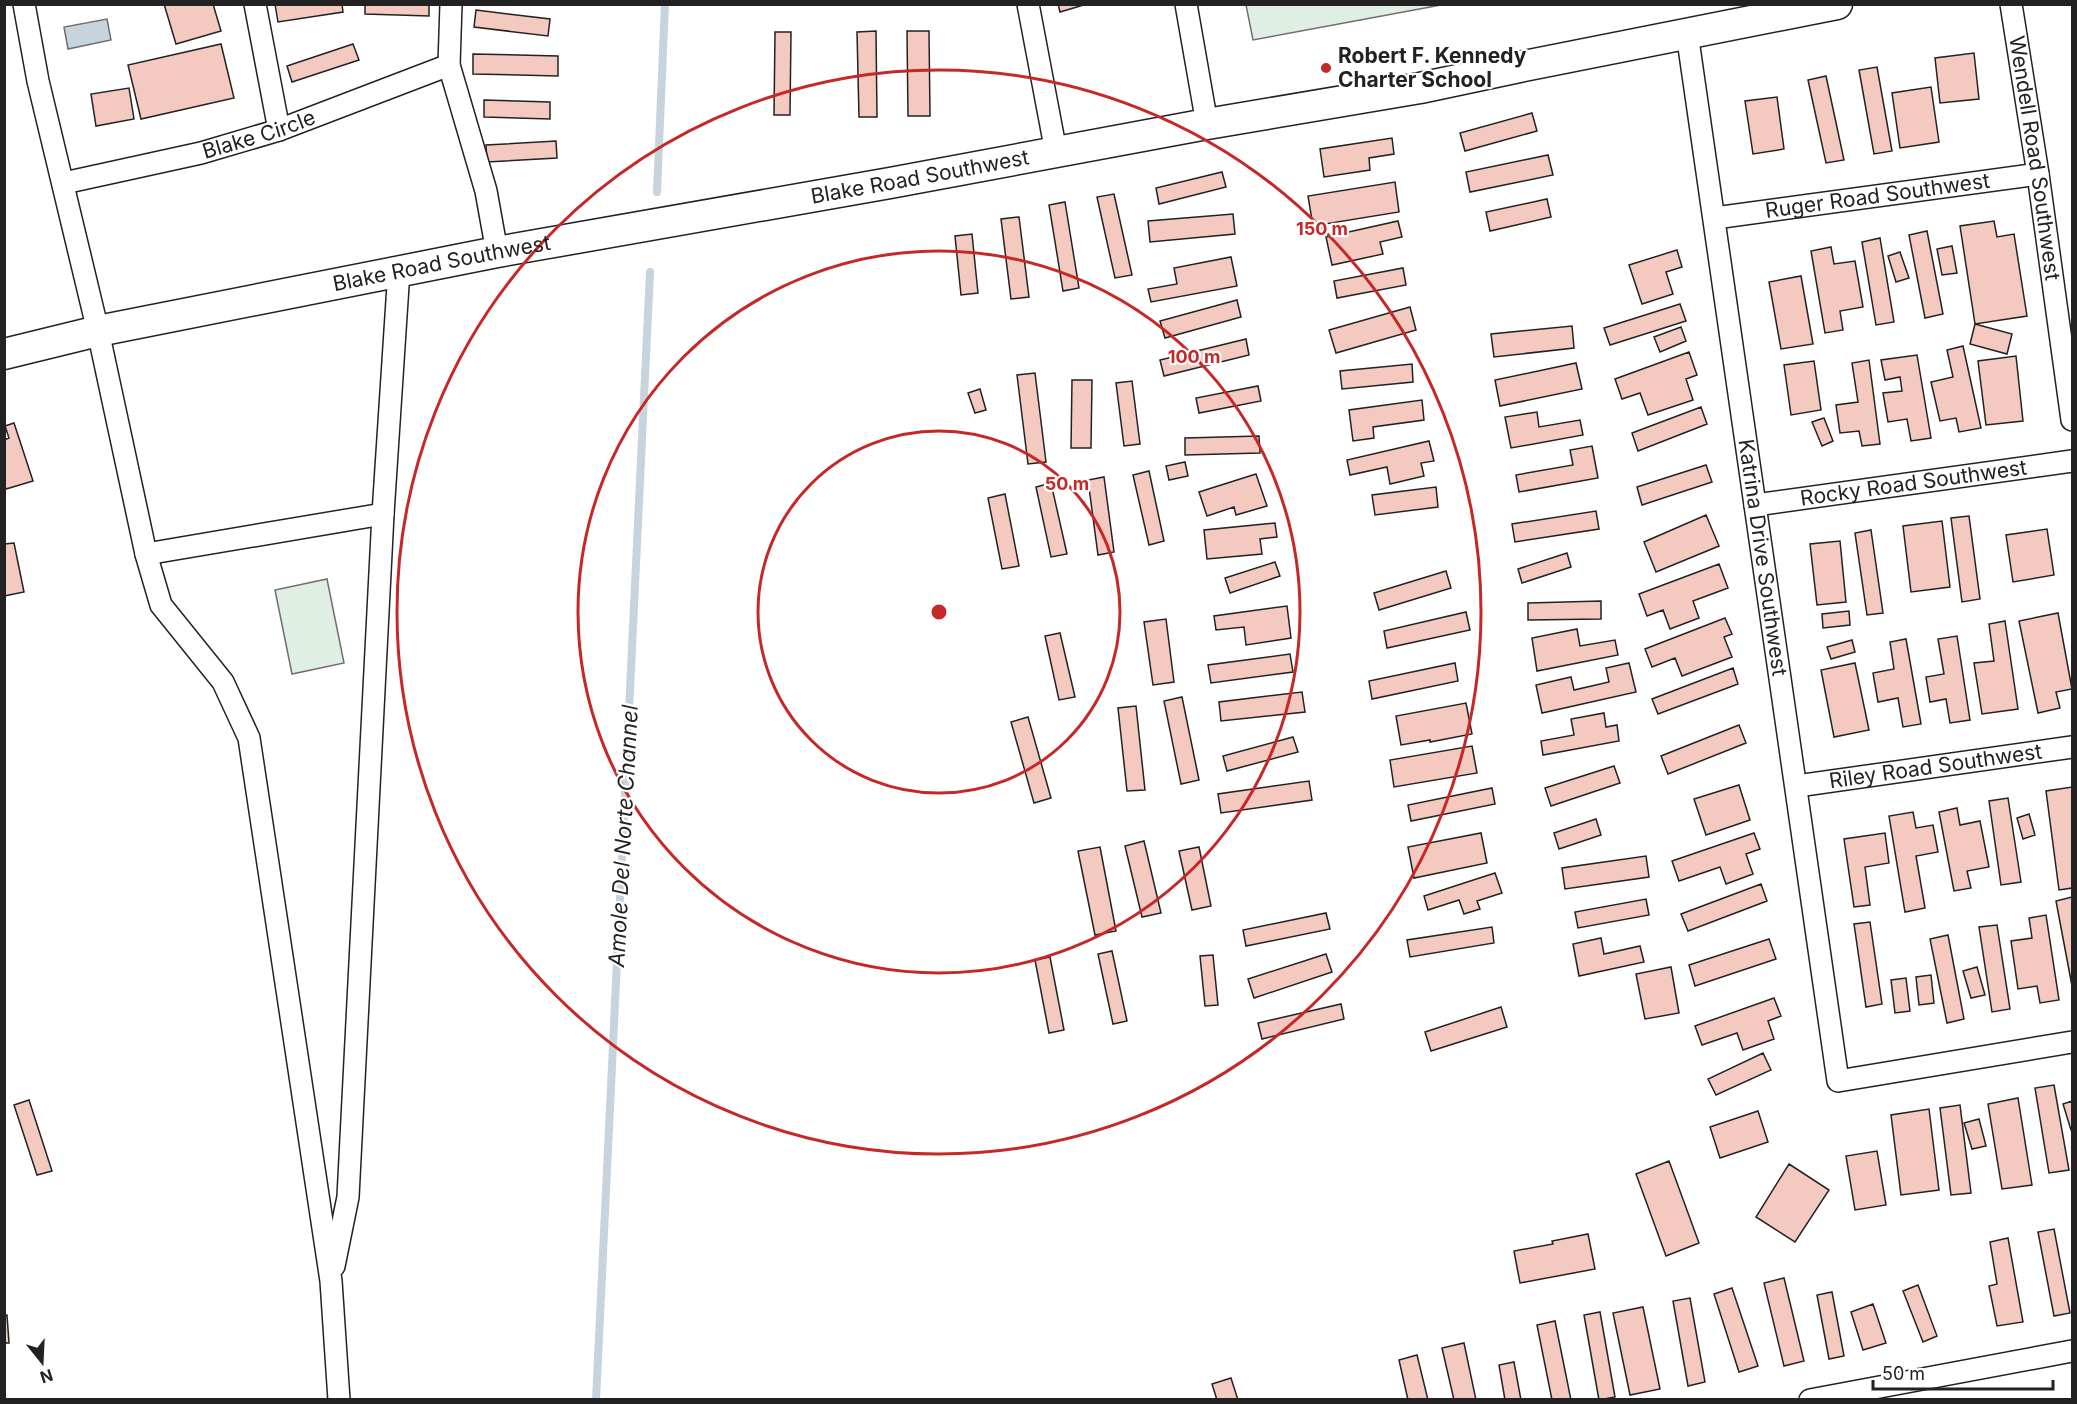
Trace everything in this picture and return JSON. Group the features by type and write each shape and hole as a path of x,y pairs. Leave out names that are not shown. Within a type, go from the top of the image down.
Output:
{"main road":[{"name":"Blake Road Southwest","path":"4,354 98,331 399,270 1207,124 1420,88 1837,4"}],"street":[{"path":"24,4 38,81 98,331 146,554 161,605 223,682 249,738 331,1281 339,1400"},
{"path":"255,4 279,130"},
{"path":"452,4 449,65 486,191 497,252"},
{"path":"1028,4 1056,152"},
{"path":"1186,4 1207,124"},
{"name":"Wendell Road Southwest","path":"2011,4 2073,420"},
{"name":"Katrina Drive Southwest","path":"1687,33 1839,1081 2073,1042"},
{"name":"Blake Circle","path":"64,183 201,153 279,130 449,65"},
{"name":"Ruger Road Southwest","path":"1715,218 2038,174"},
{"path":"331,1281 348,1197 382,514 399,270"},
{"name":"Rocky Road Southwest","path":"1755,505 2073,461"},
{"path":"146,554 382,514"},
{"name":"Riley Road Southwest","path":"1797,786 2073,747"},
{"path":"1810,1400 1841,1397 2073,1351"}],"green space":[{"path":"1246,4 1441,5 1253,40"},
{"path":"327,579 344,663 292,674 275,590"}],"shaded area":[{"path":"107,19 111,40 68,49 64,27"}],"building":[{"path":"164,4 213,4 221,31 176,44"},
{"path":"275,4 342,4 343,12 278,22"},
{"path":"365,4 429,4 429,16 365,14"},
{"path":"1058,4 1087,4 1060,12"},
{"path":"476,10 550,19 548,36 474,27"},
{"path":"876,31 877,117 859,117 857,32"},
{"path":"907,31 929,31 930,116 908,116"},
{"path":"775,32 791,32 790,115 774,115"},
{"path":"221,44 234,98 141,119 128,65"},
{"path":"353,44 359,60 292,82 287,66"},
{"path":"1974,53 1979,99 1940,103 1935,58"},
{"path":"473,54 558,56 558,76 473,74"},
{"path":"1877,67 1892,151 1874,154 1859,70"},
{"path":"1826,76 1844,160 1826,163 1808,80"},
{"path":"1931,87 1939,142 1900,148 1892,93"},
{"path":"129,88 134,119 96,126 91,94"},
{"path":"1777,97 1784,149 1753,154 1745,101"},
{"path":"484,100 550,102 550,119 484,117"},
{"path":"1532,113 1537,131 1465,151 1460,133"},
{"path":"1392,138 1394,154 1369,158 1370,170 1324,177 1320,149"},
{"path":"556,141 557,158 487,162 486,145"},
{"path":"1548,155 1553,175 1470,192 1466,172"},
{"path":"1222,172 1226,187 1159,204 1156,188"},
{"path":"1395,182 1399,212 1313,226 1308,196"},
{"path":"1114,194 1132,275 1115,278 1097,197"},
{"path":"1547,199 1551,217 1490,231 1486,212"},
{"path":"1065,202 1079,288 1063,291 1049,205"},
{"path":"1233,214 1235,234 1150,242 1148,221"},
{"path":"1019,217 1029,297 1011,299 1001,219"},
{"path":"1398,221 1402,237 1380,242 1383,254 1332,265 1326,237"},
{"path":"1994,221 1997,237 2014,234 2027,316 1975,324 1960,226"},
{"path":"1927,231 1943,314 1925,318 1909,235"},
{"path":"972,234 978,293 961,295 955,236"},
{"path":"1880,238 1894,322 1876,325 1862,242"},
{"path":"1952,246 1957,273 1942,275 1937,249"},
{"path":"1831,247 1834,264 1855,261 1863,307 1840,311 1843,330 1825,333 1811,251"},
{"path":"1677,250 1682,267 1666,272 1673,294 1642,304 1629,265"},
{"path":"1900,252 1909,278 1896,282 1888,256"},
{"path":"1231,257 1237,286 1151,302 1148,289 1177,284 1174,268"},
{"path":"1403,268 1406,285 1337,298 1334,281"},
{"path":"1801,276 1813,344 1781,349 1769,282"},
{"path":"1237,300 1241,317 1165,338 1160,321"},
{"path":"1680,304 1686,321 1610,345 1604,328"},
{"path":"1410,307 1416,330 1336,353 1329,330"},
{"path":"1975,324 2012,334 2007,354 1970,344"},
{"path":"1572,326 1574,348 1494,357 1491,334"},
{"path":"1681,327 1686,341 1660,352 1654,337"},
{"path":"1246,339 1249,355 1164,376 1160,360"},
{"path":"1963,346 1981,428 1959,432 1956,418 1940,421 1931,382 1953,377 1947,350"},
{"path":"1689,352 1697,375 1686,379 1693,400 1648,415 1640,393 1622,399 1615,379"},
{"path":"1917,355 1931,438 1911,441 1907,419 1888,422 1883,393 1902,391 1900,377 1885,380 1881,360"},
{"path":"2016,356 2023,421 1986,425 1978,361"},
{"path":"1869,360 1880,444 1862,446 1859,431 1840,433 1836,405 1858,402 1852,363"},
{"path":"1814,361 1821,410 1791,415 1784,365"},
{"path":"1576,363 1582,389 1500,406 1495,380"},
{"path":"1412,364 1413,382 1342,389 1340,371"},
{"path":"1035,373 1046,462 1028,464 1017,375"},
{"path":"1072,380 1092,380 1091,448 1071,448"},
{"path":"1132,381 1140,444 1124,446 1116,383"},
{"path":"1258,386 1261,401 1199,413 1196,398"},
{"path":"980,389 986,410 975,413 968,393"},
{"path":"1422,400 1424,420 1373,427 1374,438 1353,441 1349,410"},
{"path":"1701,407 1707,424 1638,451 1632,433"},
{"path":"1537,412 1539,427 1580,420 1583,435 1511,448 1505,417"},
{"path":"1824,418 1833,441 1822,446 1812,422"},
{"path":"14,423 33,481 6,489 4,440 9,438 5,426"},
{"path":"1259,436 1260,453 1185,455 1185,438"},
{"path":"1429,441 1434,461 1421,463 1424,476 1390,484 1387,467 1350,475 1347,460"},
{"path":"1592,446 1598,478 1519,492 1516,475 1573,465 1570,450"},
{"path":"1185,462 1188,476 1169,480 1166,466"},
{"path":"1706,465 1712,482 1642,505 1637,487"},
{"path":"1149,471 1164,541 1149,545 1133,475"},
{"path":"1256,474 1267,506 1236,515 1234,507 1207,516 1199,492"},
{"path":"1104,477 1114,552 1098,555 1088,480"},
{"path":"1051,483 1067,554 1051,557 1036,487"},
{"path":"1436,487 1438,507 1375,515 1372,495"},
{"path":"1005,494 1019,566 1002,569 988,498"},
{"path":"1596,511 1599,529 1515,542 1512,524"},
{"path":"1706,515 1719,546 1656,572 1644,542"},
{"path":"1969,516 1980,599 1962,602 1951,518"},
{"path":"1942,521 1950,587 1911,592 1903,526"},
{"path":"1275,523 1277,537 1260,539 1262,554 1207,559 1204,530"},
{"path":"2047,529 2054,575 2013,582 2006,535"},
{"path":"1871,530 1883,613 1867,615 1855,533"},
{"path":"1840,541 1846,602 1817,605 1810,544"},
{"path":"14,543 24,592 4,596 4,544"},
{"path":"1567,553 1571,567 1522,583 1518,569"},
{"path":"1275,562 1280,576 1230,593 1225,578"},
{"path":"1719,564 1728,588 1693,601 1699,618 1670,629 1663,610 1647,616 1639,594"},
{"path":"1446,571 1451,588 1379,610 1374,593"},
{"path":"1601,601 1601,619 1528,620 1528,603"},
{"path":"1287,606 1291,638 1246,645 1244,627 1216,630 1214,616"},
{"path":"1849,611 1850,625 1823,628 1822,614"},
{"path":"1466,612 1470,630 1387,648 1384,631"},
{"path":"2058,613 2072,689 2056,692 2060,708 2038,713 2019,621"},
{"path":"1725,618 1732,634 1724,637 1732,657 1682,676 1675,658 1652,667 1645,649"},
{"path":"1166,619 1174,682 1153,685 1144,622"},
{"path":"2005,621 2018,709 1982,714 1974,663 1994,661 1989,624"},
{"path":"1577,629 1580,646 1615,640 1618,655 1537,671 1532,638"},
{"path":"1060,633 1075,697 1059,700 1045,636"},
{"path":"1957,636 1970,720 1950,723 1946,699 1930,702 1926,677 1944,674 1938,639"},
{"path":"1906,639 1921,724 1903,727 1898,698 1878,702 1873,673 1894,669 1890,642"},
{"path":"1852,640 1855,652 1831,659 1827,647"},
{"path":"1290,654 1293,672 1211,683 1208,665"},
{"path":"1455,663 1458,681 1372,699 1369,681"},
{"path":"1629,663 1636,692 1542,713 1536,685 1571,677 1574,690 1609,682 1606,668"},
{"path":"1855,663 1869,730 1834,737 1821,670"},
{"path":"1733,668 1738,684 1658,714 1652,699"},
{"path":"1302,692 1305,712 1221,721 1219,702"},
{"path":"1182,697 1199,780 1181,784 1164,701"},
{"path":"1466,703 1472,734 1401,745 1396,716"},
{"path":"1136,706 1145,790 1127,791 1118,708"},
{"path":"1604,713 1606,727 1617,725 1619,741 1543,755 1541,741 1574,735 1571,719"},
{"path":"1028,717 1051,798 1034,803 1011,722"},
{"path":"1739,725 1746,743 1668,774 1661,756"},
{"path":"1293,737 1298,752 1227,771 1223,756"},
{"path":"1472,746 1477,773 1394,787 1390,760"},
{"path":"1614,766 1620,783 1551,806 1545,788"},
{"path":"1309,781 1312,800 1221,813 1218,794"},
{"path":"1739,785 1750,820 1706,835 1694,799"},
{"path":"2072,787 2072,888 2059,890 2046,791"},
{"path":"1492,788 1495,804 1411,821 1408,805"},
{"path":"2008,798 2021,882 2001,885 1989,801"},
{"path":"1957,808 1960,825 1980,821 1989,867 1967,871 1971,888 1954,891 1939,812"},
{"path":"1913,812 1916,828 1933,825 1938,852 1916,856 1925,908 1905,912 1889,816"},
{"path":"2029,814 2035,835 2023,839 2017,818"},
{"path":"1596,819 1601,835 1559,849 1554,833"},
{"path":"1481,833 1487,863 1414,878 1408,847"},
{"path":"1754,833 1760,849 1746,854 1753,874 1726,884 1720,867 1679,881 1672,861"},
{"path":"1885,833 1889,863 1865,867 1870,905 1854,907 1844,839"},
{"path":"1144,841 1161,913 1142,917 1125,846"},
{"path":"1100,847 1116,931 1095,935 1078,851"},
{"path":"1199,847 1211,906 1192,910 1179,851"},
{"path":"1646,856 1649,877 1565,889 1562,868"},
{"path":"1495,873 1502,893 1477,901 1480,909 1464,914 1459,900 1428,910 1424,896"},
{"path":"1761,884 1767,901 1688,931 1681,914"},
{"path":"2072,897 2072,986 2056,901"},
{"path":"1646,899 1649,915 1578,928 1575,912"},
{"path":"1326,913 1330,929 1246,946 1243,930"},
{"path":"2046,915 2059,1000 2040,1003 2037,986 2018,989 2011,941 2032,938 2029,918"},
{"path":"1870,922 1882,1004 1866,1007 1854,924"},
{"path":"1997,925 2010,1009 1992,1012 1979,927"},
{"path":"1492,927 1494,943 1410,957 1407,940"},
{"path":"1948,935 1964,1019 1947,1023 1930,939"},
{"path":"1601,938 1604,954 1640,946 1644,962 1579,976 1573,944"},
{"path":"1769,939 1776,959 1695,986 1689,965"},
{"path":"1112,951 1127,1021 1113,1024 1098,954"},
{"path":"1326,954 1332,972 1254,998 1248,979"},
{"path":"1213,955 1218,1005 1205,1006 1200,956"},
{"path":"1050,957 1064,1030 1049,1033 1035,960"},
{"path":"1671,967 1679,1013 1645,1019 1636,974"},
{"path":"1977,967 1985,995 1971,998 1963,971"},
{"path":"1931,975 1934,1003 1919,1005 1916,977"},
{"path":"1906,978 1910,1011 1895,1013 1891,980"},
{"path":"1774,998 1781,1016 1768,1021 1774,1039 1743,1050 1737,1033 1702,1045 1695,1026"},
{"path":"1341,1004 1344,1019 1262,1039 1258,1023"},
{"path":"1501,1007 1507,1027 1431,1051 1425,1032"},
{"path":"1763,1053 1771,1070 1716,1095 1708,1079"},
{"path":"2054,1085 2069,1170 2049,1173 2035,1088"},
{"path":"2018,1098 2032,1185 2002,1189 1988,1104"},
{"path":"29,1100 52,1171 37,1175 14,1105"},
{"path":"2072,1101 2072,1130 2071,1130 2063,1104"},
{"path":"1960,1105 1971,1193 1951,1195 1940,1108"},
{"path":"1929,1109 1939,1190 1901,1195 1891,1115"},
{"path":"1758,1111 1768,1142 1720,1158 1710,1127"},
{"path":"1979,1119 1986,1146 1972,1149 1964,1123"},
{"path":"1877,1151 1886,1205 1855,1210 1846,1156"},
{"path":"1669,1161 1699,1243 1666,1256 1636,1174"},
{"path":"1789,1164 1829,1190 1795,1242 1756,1217"},
{"path":"2054,1229 2070,1313 2054,1316 2038,1232"},
{"path":"1588,1234 1595,1269 1520,1283 1514,1251 1553,1244 1552,1241"},
{"path":"2008,1238 2023,1322 1997,1326 1989,1286 1997,1284 1990,1242"},
{"path":"1784,1278 1804,1361 1784,1366 1764,1283"},
{"path":"1918,1285 1937,1336 1923,1342 1903,1291"},
{"path":"1732,1288 1758,1366 1739,1372 1714,1294"},
{"path":"1832,1292 1844,1356 1829,1359 1817,1295"},
{"path":"1690,1298 1705,1382 1688,1386 1673,1301"},
{"path":"1873,1304 1886,1343 1863,1350 1851,1312"},
{"path":"1643,1307 1660,1389 1630,1395 1613,1313"},
{"path":"1600,1312 1615,1397 1599,1400 1584,1315"},
{"path":"4,1315 7,1315 9,1343 4,1343"},
{"path":"1555,1321 1571,1400 1552,1400 1537,1325"},
{"path":"1464,1343 1476,1400 1454,1400 1442,1348"},
{"path":"1417,1355 1428,1400 1408,1400 1399,1360"},
{"path":"1514,1362 1521,1400 1505,1400 1499,1365"},
{"path":"1231,1378 1238,1400 1217,1400 1212,1384"}],"waterway":[{"name":"Amole Del Norte Channel","path":"657,192 665,4"},
{"name":"Amole Del Norte Channel","path":"596,1400 650,272"}],"place":[{"name":"Robert F. Kennedy Charter School","path":"1326,68"}]}
